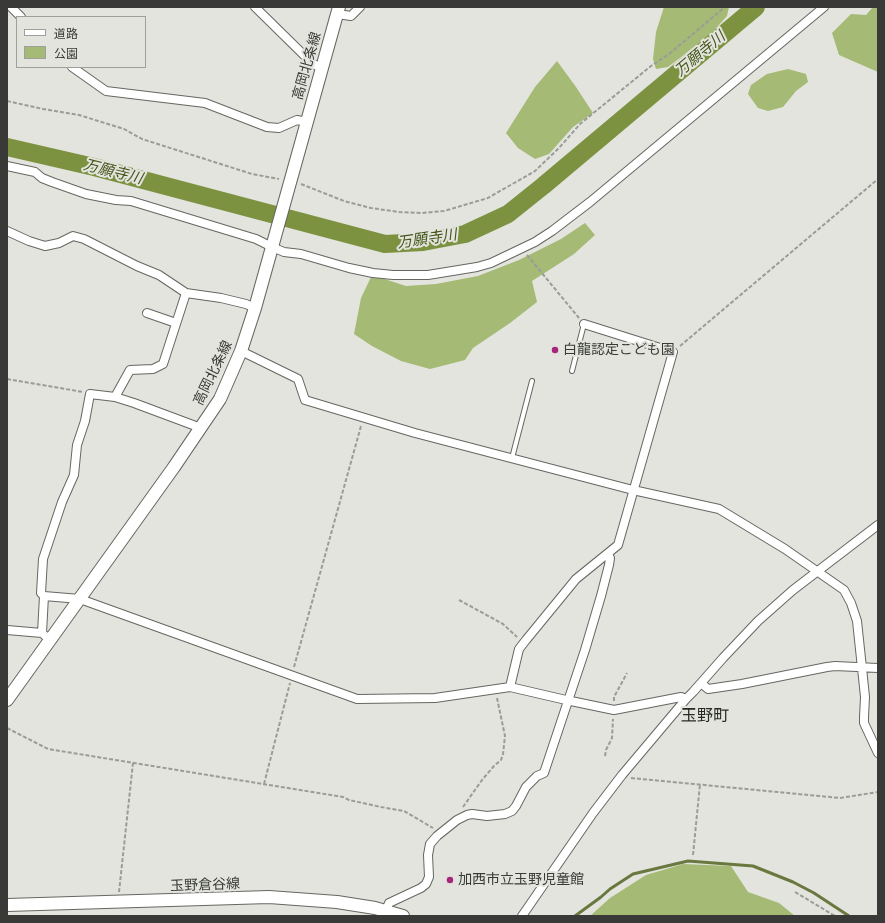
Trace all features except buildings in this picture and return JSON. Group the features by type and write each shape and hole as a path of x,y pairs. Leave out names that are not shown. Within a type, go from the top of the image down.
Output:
{"main road":[{"name":"高岡北条線","path":"7,700 46,636 80,599 220,399 241,351 291,181 338,10"},
{"name":"玉野倉谷線","path":"7,905 118,903 269,897 337,902 386,910 403,916"}],"street":[{"path":"11,7 20,16"},
{"path":"255,7 313,64 322,68"},
{"path":"338,10 351,16 360,7"},
{"path":"7,166 34,172 47,180 86,194 116,200 131,201 273,244 284,252 302,254 349,268 393,275 428,275 477,267 491,263 552,231 590,202 824,7"},
{"path":"73,68 106,91 205,103 267,127 279,128 297,120 307,122"},
{"path":"7,231 44,246 58,243 73,236 84,239 137,266 159,275 186,293 221,298 246,304 254,308"},
{"path":"115,397 130,370 153,369 163,364 186,293"},
{"path":"147,313 176,323"},
{"path":"510,687 519,649 576,579 618,545 672,352 584,324"},
{"path":"241,351 298,379 305,400 415,433 633,490 719,509 784,549 844,590 851,603 857,621 865,697 864,723 878,753"},
{"path":"7,630 46,636 44,596 41,593 43,559 62,502 74,475 77,446 85,421 90,394 115,397 201,428"},
{"path":"522,916 593,813 622,775 686,698 758,621 792,590 878,525"},
{"path":"386,910 389,903 421,888 426,884 429,878 428,854 430,844 440,834 455,821 472,814 487,816 504,814 512,811 526,787 537,776 544,773 601,596 610,558 608,554"},
{"path":"44,596 80,599 357,699 434,698 510,687 614,710 681,697 686,698"},
{"path":"701,683 708,689 742,684 827,667 878,668"}],"lane":[{"path":"572,371 584,324"},
{"path":"512,458 532,381"}],"path":[{"path":"7,101 79,115 124,128 142,139 252,174 291,181 344,201 371,208 399,212 422,213 444,210 488,198 535,171 559,148 580,124 641,74 669,54 725,7"},
{"path":"672,352 878,179"},
{"path":"522,248 584,324"},
{"path":"7,379 90,394"},
{"path":"264,784 292,675 364,418"},
{"path":"459,600 503,624 524,643"},
{"path":"455,821 465,804 490,771 501,760 503,754 505,736 495,689"},
{"path":"7,728 48,749 343,797 349,800 404,811 432,827 440,834"},
{"path":"118,903 134,763"},
{"path":"622,775 625,777 840,798 878,792"},
{"path":"693,856 700,784"},
{"path":"795,892 836,916"}],"green space":[{"path":"664,7 729,7 727,16 710,35 668,67 656,69 653,59 656,32"},
{"path":"873,7 878,7 878,72 839,55 832,33 851,14 866,15"},
{"path":"557,61 593,113 573,127 549,154 535,159 518,148 506,133 535,87"},
{"path":"788,69 806,74 808,82 796,91 783,107 768,111 758,108 748,94 751,85 767,74"},
{"path":"585,223 595,235 574,254 532,281 537,302 510,323 473,348 465,360 430,369 401,361 372,346 354,334 361,298 372,275 406,286 436,284 478,276 519,260 561,239"},
{"path":"683,864 731,866 748,892 779,903 795,916 590,916 610,898 646,875"}],"waterway":[{"name":"万願寺川","path":"7,147 94,167 385,244 423,242 465,234 508,214 756,7"},
{"path":"575,916 610,889 633,874 688,861 753,866 793,882 814,893 849,916"}],"place":[{"name":"白龍認定こども園","path":"555,350"},
{"name":"加西市立玉野児童館","path":"450,880"}],"district":[{"name":"玉野町","path":"705,716"}]}
